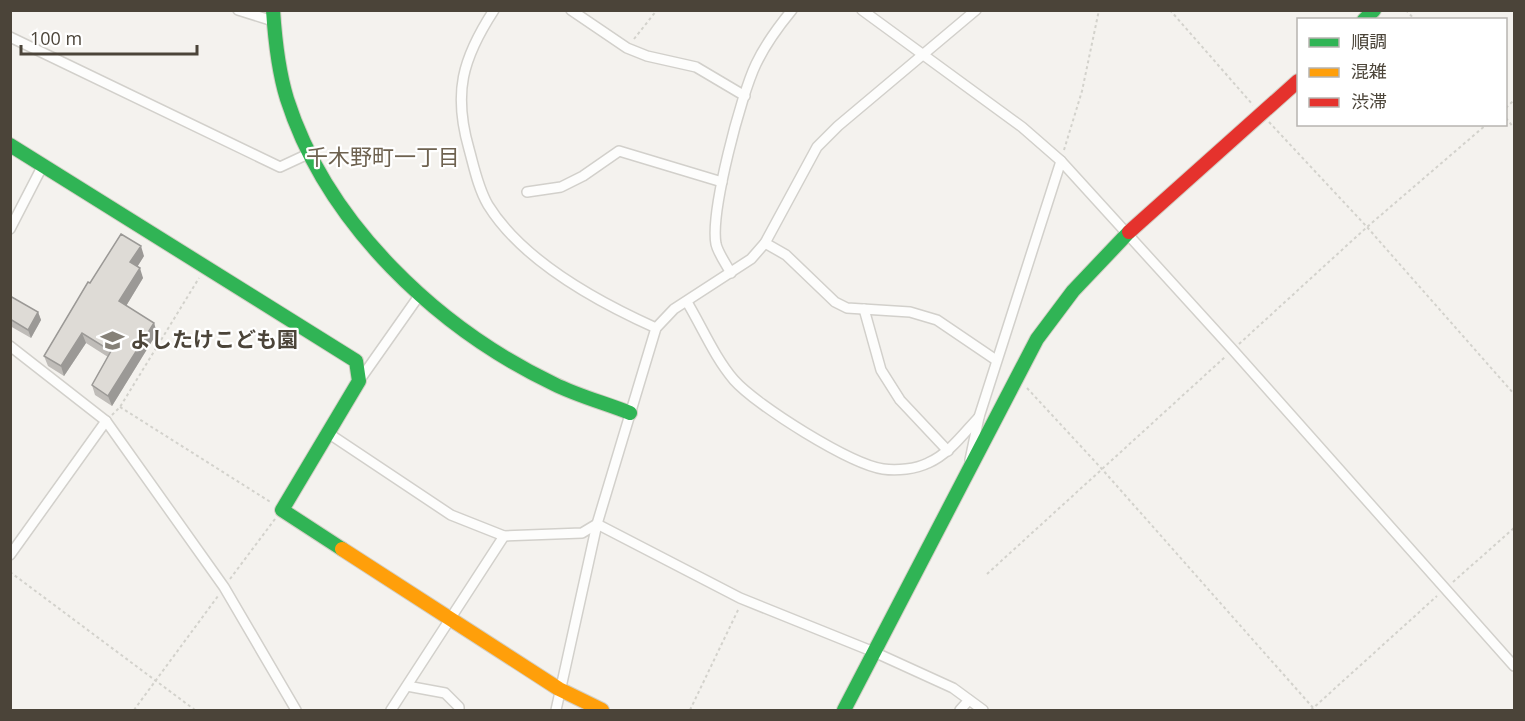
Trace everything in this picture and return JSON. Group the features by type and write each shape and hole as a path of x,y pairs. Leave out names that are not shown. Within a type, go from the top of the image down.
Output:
{"street":[{"path":"238,10 273,16 283,87 308,154 372,246 447,317 544,379 630,413"},
{"path":"494,10 473,45 461,82 459,100 462,123 487,203 500,222 525,247 561,274 610,307 656,327"},
{"path":"571,10 627,48 647,56 696,67 745,96"},
{"path":"730,273 716,245 716,209 722,182 755,65 776,30 792,10"},
{"path":"862,10 1023,128 1061,161 1515,666"},
{"path":"556,711 597,524 656,327 674,309 751,259 765,243 817,147 838,126 976,10"},
{"path":"10,37 280,167 308,154"},
{"path":"844,711 969,466 1037,339 1073,291 1128,233 1297,83"},
{"path":"10,144 42,167 356,361 359,381"},
{"path":"527,192 561,187 583,176 619,151 722,182"},
{"path":"969,466 979,417 996,360 1061,161"},
{"path":"10,229 42,167"},
{"path":"765,243 786,255 835,302 847,308 910,312 937,320 996,360"},
{"path":"421,293 359,381 282,510 559,689 602,711"},
{"path":"687,302 735,381 763,406 841,452 883,469 910,468 928,464 948,451 979,417"},
{"path":"864,309 880,370 900,400 948,451"},
{"path":"10,346 106,421 224,587 296,711"},
{"path":"10,555 106,421"},
{"path":"328,433 451,515 504,536 582,533 597,524"},
{"path":"597,524 743,599 874,652 953,688 983,711"},
{"path":"391,711 504,536"},
{"path":"407,686 445,693 459,707 459,711"},
{"path":"960,711 969,700"}],"path":[{"path":"627,48 657,10"},
{"path":"1061,161 1082,91 1099,10"},
{"path":"1170,10 1515,394"},
{"path":"987,574 1366,227 1485,126"},
{"path":"134,711 282,510 120,407 205,268"},
{"path":"1016,377 1101,468 1313,710 1515,528"},
{"path":"10,572 195,711"},
{"path":"690,711 743,599"}],"building":[{"path":"121,234 141,246 130,262 140,268 119,301 154,323 108,396 92,385 111,351 82,333 61,366 44,356 88,282 90,283"},
{"path":"10,296 38,312 28,330 10,319"}],"traffic: fast":[{"path":"273,10 277,55 287,99 305,145 329,188 358,229 392,267 429,302 469,333 511,361 563,388 630,413"},
{"path":"1366,18 1374,10"},
{"path":"10,145 356,361 359,381 282,510 342,549"},
{"path":"844,710 1037,339 1073,291 1129,232"}],"traffic: slow":[{"path":"342,549 559,689 602,710"}],"traffic: jam":[{"path":"1129,232 1297,82"}],"place":[{"name":"よしたけこども園","path":"112,340"}],"district":[{"name":"千木野町一丁目","path":"383,157"}]}
